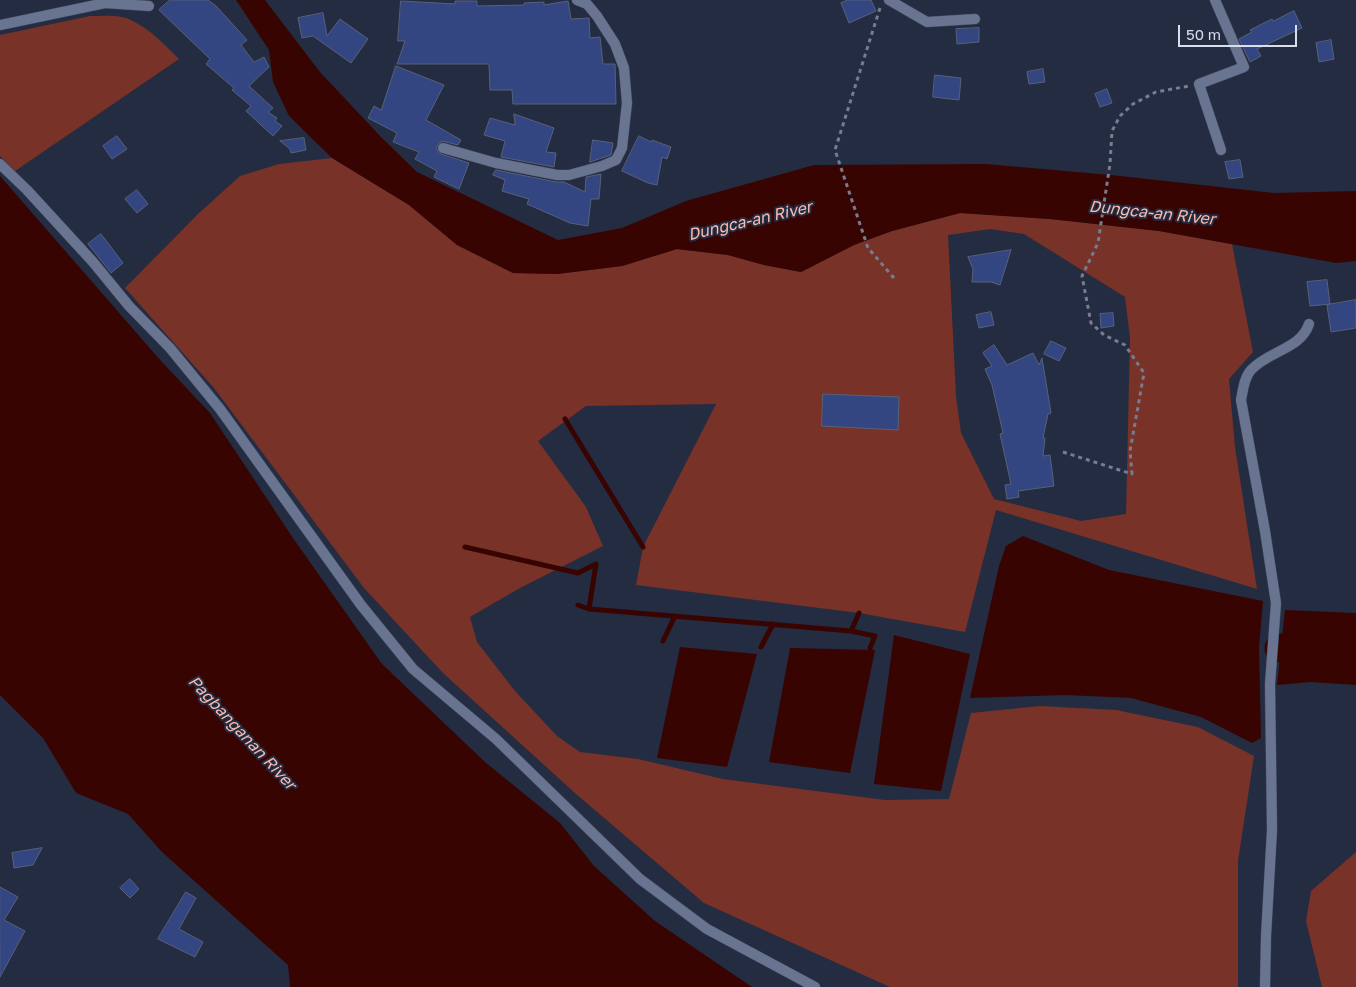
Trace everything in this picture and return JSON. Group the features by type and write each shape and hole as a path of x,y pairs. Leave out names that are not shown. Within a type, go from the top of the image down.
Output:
{"street":[{"path":"443,148 496,163 557,175 570,175 616,160 622,148 627,103 624,68 615,44 597,16 587,4 576,0"},
{"path":"889,0 927,22 976,19"},
{"path":"1215,0 1244,67 1199,84 1221,150"},
{"path":"0,25 105,3 149,6"},
{"path":"0,164 27,190 93,262 129,306 177,356 220,409 362,605 414,668 496,738 640,879 707,929 815,987"},
{"path":"1265,987 1272,830 1270,684 1276,604 1242,400 1246,378 1251,369 1306,334 1309,324"}],"path":[{"path":"883,0 835,150 868,248 894,278"},
{"path":"1063,452 1132,474 1130,452 1144,373 1125,345 1104,335 1091,323 1082,276 1098,243 1110,164 1112,130 1120,116 1133,104 1156,92 1199,84"}],"shaded area":[{"path":"90,16 118,16 133,21 152,33 179,59 15,171 0,156 0,35"},
{"path":"332,158 409,205 457,245 513,273 557,274 622,266 677,249 728,255 764,265 801,272 854,245 892,231 960,213 1050,219 1159,231 1232,244 1253,352 1229,379 1235,447 1257,589 996,510 965,632 859,613 636,585 643,547 716,404 586,406 538,441 586,507 603,546 520,588 470,617 477,642 515,691 557,736 580,752 638,759 723,779 885,800 949,799 971,713 1040,706 1116,710 1198,727 1254,756 1238,861 1238,987 890,987 704,903 576,794 443,673 364,588 214,388 125,288 198,214 240,176 279,164","holes":["990,229 1024,234 1125,297 1130,338 1126,514 1081,521 994,499 961,433 956,396 948,235"]},
{"path":"1356,852 1356,987 1322,987 1306,921 1311,891"}],"water":[{"name":"Dungca-an River","path":"236,0 265,0 320,72 417,172 558,240 622,228 686,201 814,165 986,164 1111,175 1274,193 1356,191 1356,261 1336,263 1159,231 1050,219 960,213 892,231 854,245 801,272 764,265 728,255 677,249 622,266 557,274 513,273 457,245 409,205 332,158 289,116 273,82 269,50"},
{"name":"Pagbanganan River","path":"0,176 161,361 210,413 295,541 382,664 485,762 560,823 594,866 655,921 752,987 290,987 288,965 162,852 128,814 76,793 43,738 0,695"},
{"path":"1023,536 1109,570 1263,601 1259,647 1261,738 1252,743 1201,717 1131,698 1065,695 970,698 999,566 1006,546"},
{"path":"1285,610 1356,613 1356,685 1310,682 1277,685"},
{"path":"894,635 970,654 941,791 874,784"},
{"path":"680,647 757,654 727,767 657,758"},
{"path":"790,648 875,650 850,773 769,762"}],"building":[{"path":"170,0 208,0 216,6 247,40 241,45 254,62 264,57 269,67 249,86 273,108 268,112 277,118 275,121 282,126 273,136 246,111 251,106 232,90 234,88 206,64 210,59 159,10"},
{"path":"848,0 871,0 876,11 849,23 841,3"},
{"path":"401,1 455,4 455,1 477,1 477,6 524,5 524,3 544,2 544,5 568,1 571,19 589,18 590,38 600,37 603,64 615,64 616,104 513,104 512,90 490,90 489,64 397,64 405,41 398,41"},
{"path":"1294,11 1302,28 1257,49 1261,56 1250,62 1239,39 1252,32 1250,30"},
{"path":"323,13 327,36 340,19 368,39 351,63 313,36 302,38 298,18"},
{"path":"979,28 979,42 957,44 956,29"},
{"path":"1331,40 1334,59 1319,62 1316,43"},
{"path":"396,66 444,85 426,120 461,140 458,145 442,141 436,147 441,154 469,163 459,189 434,177 437,171 415,159 419,152 393,142 397,133 368,118 374,106 381,110"},
{"path":"1043,69 1045,82 1029,84 1027,72"},
{"path":"935,75 961,78 959,100 933,97"},
{"path":"1107,89 1112,103 1100,107 1095,94"},
{"path":"514,114 554,128 546,152 556,153 554,167 501,157 505,141 484,135 490,118 515,125"},
{"path":"117,136 127,149 112,159 103,146"},
{"path":"639,136 651,142 652,140 671,147 667,159 662,157 657,185 622,171"},
{"path":"304,138 306,150 291,153 290,149 280,141"},
{"path":"593,140 613,143 611,155 590,162"},
{"path":"1240,160 1243,177 1229,179 1225,162"},
{"path":"496,170 564,182 585,192 586,177 601,174 599,199 591,199 588,226 570,223 527,204 529,199 502,191 505,180 493,175"},
{"path":"137,190 148,204 137,213 125,199"},
{"path":"101,234 123,263 111,273 88,244"},
{"path":"1011,250 1000,285 991,282 972,282 973,269 968,257"},
{"path":"1327,280 1330,304 1310,306 1307,282"},
{"path":"1356,300 1356,328 1331,332 1327,305"},
{"path":"991,312 994,325 979,328 976,315"},
{"path":"1113,313 1114,326 1101,328 1100,314"},
{"path":"1051,341 1066,348 1059,361 1044,354"},
{"path":"994,345 1007,365 1033,353 1039,365 1042,358 1051,413 1048,414 1043,438 1045,438 1043,456 1050,455 1054,486 1018,491 1019,497 1007,499 1005,485 1011,484 1000,434 1003,433 992,385 985,369 992,366 983,353"},
{"path":"823,394 899,397 898,430 822,426"},
{"path":"42,848 33,865 14,868 12,853"},
{"path":"130,879 139,889 130,898 120,888"},
{"path":"0,887 18,897 4,920 25,931 0,977"},
{"path":"186,892 196,898 179,929 203,942 195,957 158,939"}],"waterway":[{"path":"565,419 643,547"},
{"path":"465,547 578,573 596,564 589,609 851,631 859,613"},
{"path":"578,605 589,609"},
{"path":"663,641 675,616"},
{"path":"761,647 773,624"},
{"path":"851,631 875,636 870,648"},
{"path":"1279,648 1356,654"}]}
